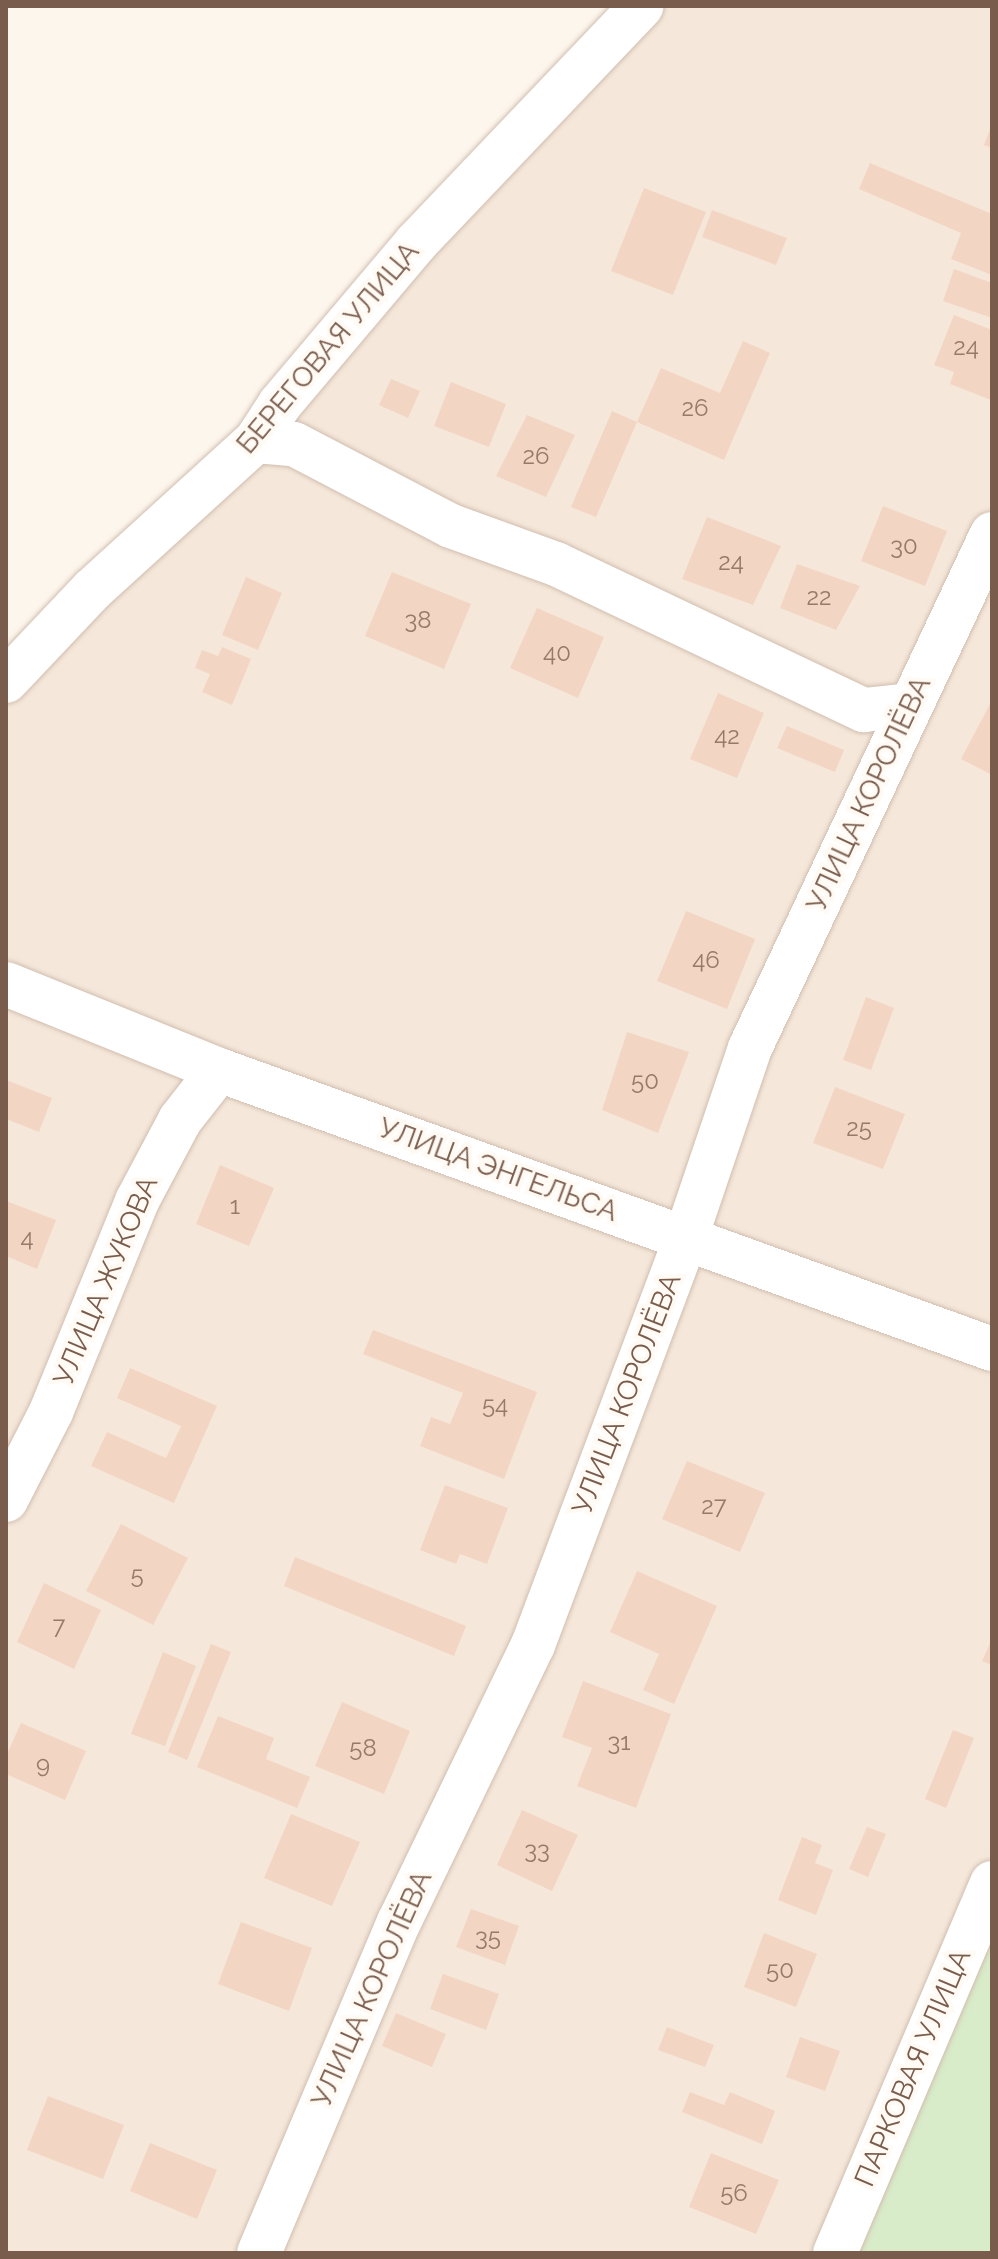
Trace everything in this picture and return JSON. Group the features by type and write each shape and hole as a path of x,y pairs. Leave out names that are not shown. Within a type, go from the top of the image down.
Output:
{"street":[{"name":"БЕРЕГОВАЯ УЛИЦА","path":"6,681 92,590 256,441 280,404 416,243 642,6"},
{"path":"256,441 294,444 451,526 556,564 864,710 910,705"},
{"name":"УЛИЦА КОРОЛЁВА","path":"259,2253 399,1922 533,1645 686,1237 750,1048 992,534"},
{"path":"864,710 885,758"},
{"name":"УЛИЦА ЭНГЕЛЬСА","path":"6,984 219,1070 992,1349"},
{"name":"УЛИЦА ЖУКОВА","path":"6,1500 51,1412 137,1201 180,1120 219,1070"},
{"name":"ПАРКОВАЯ УЛИЦА","path":"835,2253 992,1883"}],"shaded area":[{"path":"642,6 992,6 992,1883 835,2253 6,2253 6,681"}],"green space":[{"path":"992,1883 992,2253 835,2253"}],"building":[{"path":"992,124 992,148 984,145"},
{"path":"870,163 992,214 992,275 951,259 961,233 859,189"},
{"path":"644,188 706,212 673,295 611,271"},
{"path":"712,210 787,238 776,265 702,237"},
{"path":"954,269 992,283 992,318 943,301"},
{"path":"954,315 992,330 991,400 950,384 954,372 934,365"},
{"path":"743,341 770,353 724,460 637,422 661,368 720,393"},
{"path":"391,379 420,391 408,418 379,405"},
{"path":"451,382 506,404 489,447 434,426"},
{"path":"612,411 637,422 596,517 571,507"},
{"path":"527,415 575,435 546,497 496,476"},
{"path":"883,506 947,531 925,586 861,561"},
{"path":"707,517 781,546 753,605 682,579"},
{"path":"797,564 860,586 836,630 780,608"},
{"path":"392,572 471,604 444,669 365,636"},
{"path":"246,577 282,593 258,650 222,635"},
{"path":"537,608 604,637 578,698 510,668"},
{"path":"222,647 251,659 232,705 202,692 210,674 195,668 202,650 218,656"},
{"path":"718,693 764,713 737,778 690,759"},
{"path":"992,700 992,775 961,759"},
{"path":"787,726 844,750 835,772 777,748"},
{"path":"686,911 755,939 727,1009 657,981"},
{"path":"866,997 894,1008 871,1070 843,1060"},
{"path":"627,1032 689,1052 658,1133 602,1110"},
{"path":"6,1080 52,1098 39,1132 6,1119"},
{"path":"835,1087 905,1114 883,1169 813,1143"},
{"path":"220,1165 274,1188 249,1246 196,1224"},
{"path":"6,1201 56,1220 37,1269 6,1256"},
{"path":"373,1330 537,1392 504,1479 420,1446 431,1417 450,1424 463,1393 363,1354"},
{"path":"130,1368 217,1406 174,1503 91,1466 107,1432 166,1458 181,1426 117,1398"},
{"path":"687,1461 765,1493 740,1552 662,1519"},
{"path":"445,1485 508,1508 487,1564 460,1554 456,1564 420,1550"},
{"path":"121,1524 188,1558 153,1625 86,1591"},
{"path":"295,1557 466,1626 454,1656 284,1586"},
{"path":"637,1571 717,1606 674,1704 643,1690 659,1654 610,1632"},
{"path":"44,1583 101,1610 74,1669 17,1642"},
{"path":"992,1639 992,1665 982,1661"},
{"path":"211,1644 231,1652 187,1760 168,1752"},
{"path":"163,1652 196,1666 165,1746 131,1734"},
{"path":"583,1681 671,1714 636,1808 577,1786 592,1748 562,1737"},
{"path":"342,1702 410,1731 384,1794 315,1766"},
{"path":"218,1716 274,1738 266,1759 310,1777 297,1808 197,1767"},
{"path":"21,1723 86,1751 65,1800 6,1774 6,1756"},
{"path":"953,1730 974,1738 946,1808 925,1799"},
{"path":"522,1810 578,1835 552,1891 497,1865"},
{"path":"291,1814 360,1842 332,1906 264,1878"},
{"path":"867,1827 886,1834 868,1877 849,1869"},
{"path":"802,1837 822,1845 815,1863 833,1870 816,1915 778,1900"},
{"path":"471,1909 519,1926 505,1965 456,1947"},
{"path":"241,1922 312,1948 289,2011 218,1984"},
{"path":"764,1933 817,1954 796,2007 744,1987"},
{"path":"443,1974 499,1994 486,2030 430,2009"},
{"path":"396,2013 446,2034 432,2067 382,2046"},
{"path":"667,2027 714,2045 705,2067 658,2050"},
{"path":"800,2037 840,2051 825,2091 786,2077"},
{"path":"690,2092 724,2105 730,2092 775,2111 762,2144 682,2112"},
{"path":"48,2096 124,2125 103,2179 27,2150"},
{"path":"150,2143 217,2170 197,2219 130,2191"},
{"path":"711,2153 779,2180 756,2234 689,2207"}]}
